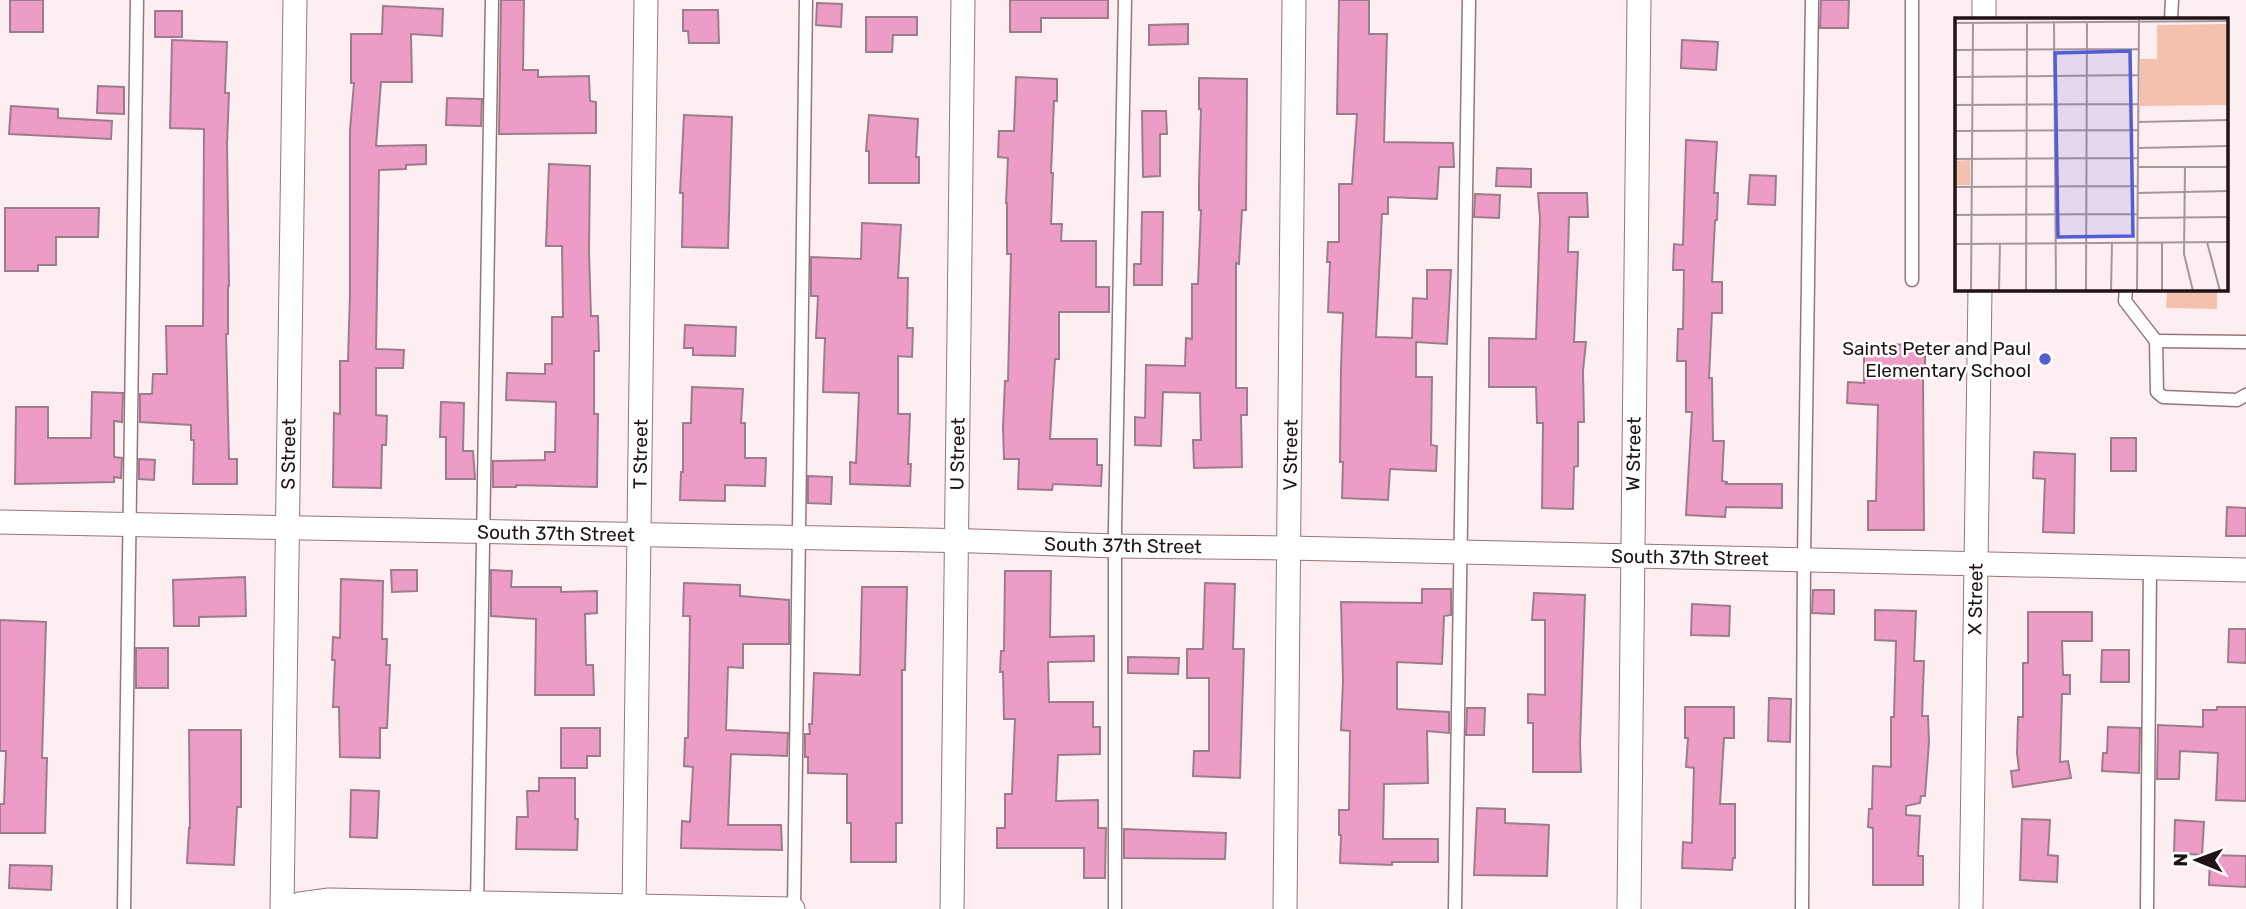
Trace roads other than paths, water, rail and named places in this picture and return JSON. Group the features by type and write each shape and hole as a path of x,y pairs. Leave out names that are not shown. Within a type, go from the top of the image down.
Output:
{"street":[{"name":"S Street","path":"282,909 295,0"},
{"name":"T Street","path":"634,907 646,0"},
{"name":"U Street","path":"952,909 963,0"},
{"name":"V Street","path":"1285,909 1294,0"},
{"name":"W Street","path":"1629,909 1639,0"},
{"path":"1984,0 1984,18"},
{"name":"X Street","path":"1971,909 1980,290"},
{"name":"South 37th Street","path":"0,522 956,540 1115,546 1460,551 2246,570"},
{"path":"289,909 300,904 329,900 477,906 794,909"}],"lane":[{"path":"124,909 136,0"},
{"path":"477,906 492,0"},
{"path":"794,909 806,0"},
{"path":"1115,909 1115,546 1125,0"},
{"path":"1455,909 1469,0"},
{"path":"1802,909 1812,0"},
{"path":"1912,0 1912,280"},
{"path":"2172,0 2172,18"},
{"path":"2126,290 2125,301 2156,341 2157,392 2163,397 2237,400 2246,395"},
{"path":"2156,341 2246,342"},
{"path":"2147,909 2150,567"}],"place":[{"name":"Saints Peter and Paul Elementary School","path":"2045,359"}]}
